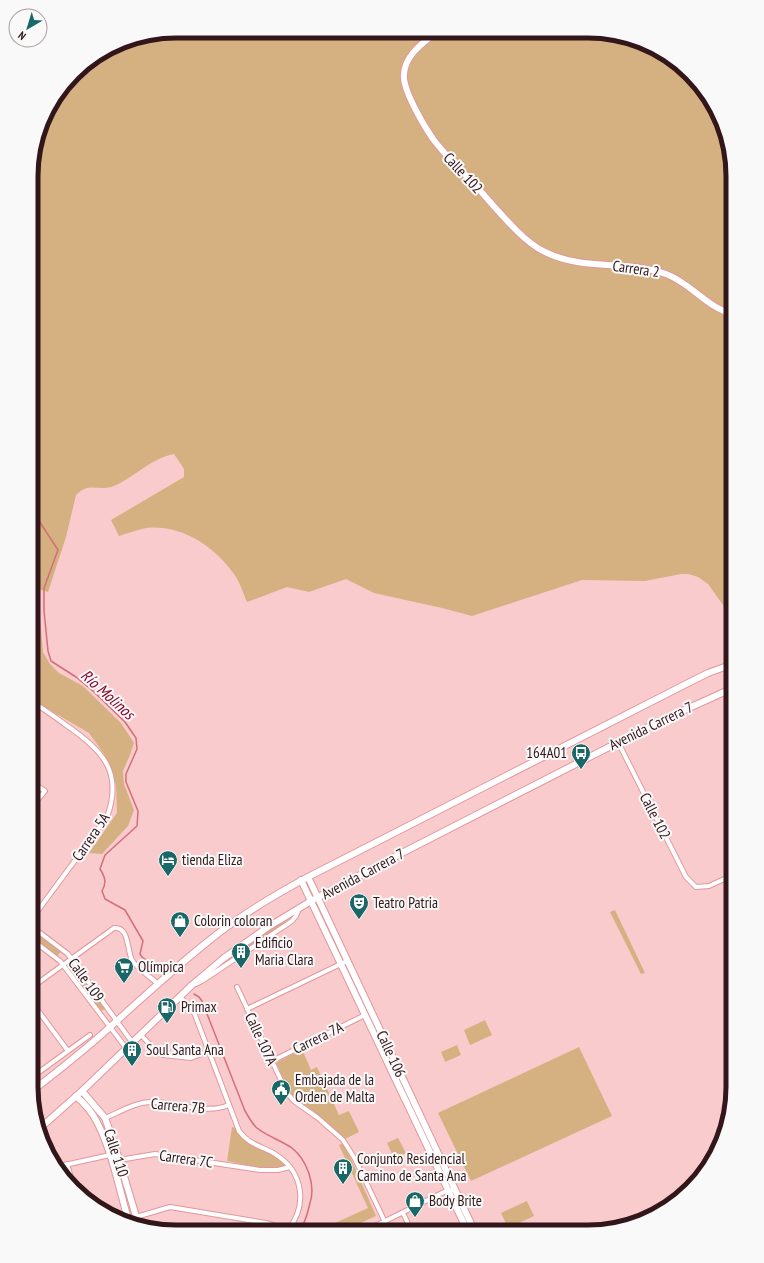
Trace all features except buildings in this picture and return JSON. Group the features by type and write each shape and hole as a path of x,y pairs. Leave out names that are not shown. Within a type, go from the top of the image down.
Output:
{"main road":[{"name":"Calle 102","path":"429,38 414,51 408,60 403,75 406,88 434,140 521,235 533,245 552,256"},
{"name":"Carrera 2","path":"552,256 578,262 646,269 666,274 682,281 717,308 726,311"},
{"name":"Avenida Carrera 7","path":"38,1086 110,1027 227,926 253,909 301,880 688,682 726,666"},
{"name":"Avenida Carrera 7","path":"44,1125 82,1091 192,984 244,943 311,901 400,854 618,742 726,691"},
{"path":"721,693 726,692"},
{"name":"Calle 106","path":"308,877 365,1015 465,1225"},
{"name":"Calle 106","path":"301,880 344,963 472,1225"},
{"name":"Calle 110","path":"82,1091 105,1118 137,1219"},
{"name":"Calle 110","path":"76,1096 97,1121 110,1155 127,1216"}],"street":[{"name":"Carrera 5A","path":"38,709 83,737 103,756 112,781 110,807 107,816 38,910"},
{"name":"Calle 102","path":"618,742 686,878 696,887 709,886 726,878"},
{"path":"38,786 45,791 38,799"},
{"path":"38,983 114,928 120,928 125,934 133,962 158,984"},
{"name":"Calle 109","path":"38,931 63,950 71,959 132,1042"},
{"name":"Calle 109","path":"38,945 63,964 126,1048"},
{"path":"247,1009 344,963"},
{"name":"Calle 107A","path":"237,987 287,1093 294,1101 318,1118 343,1140 355,1159 385,1222"},
{"path":"179,996 193,1012 236,1125 244,1138 280,1158 290,1167 297,1180 300,1191 300,1201 298,1212 292,1225"},
{"path":"38,1011 68,1051"},
{"name":"Carrera 7A","path":"272,1061 365,1015"},
{"path":"140,1034 157,1052 163,1055 191,1058 209,1051"},
{"path":"38,1073 90,1035"},
{"name":"Carrera 7B","path":"105,1118 139,1103 152,1102 216,1109 229,1105"},
{"name":"Carrera 7C","path":"119,1160 155,1154 260,1170 278,1170 290,1167"},
{"path":"62,1165 110,1155 119,1160"},
{"path":"67,1164 71,1176"},
{"path":"378,1225 448,1190 455,1190"},
{"path":"138,1219 170,1207 274,1225"},
{"path":"403,1213 409,1225"}],"shaded area":[{"path":"176,38 588,38 606,39 641,48 672,66 686,78 698,92 708,107 719,131 726,167 726,609 708,584 698,577 688,574 645,581 582,580 472,616 374,593 346,579 309,592 287,587 247,602 238,580 226,564 217,554 196,539 184,533 159,528 146,528 119,536 111,520 184,477 184,469 174,454 158,459 114,486 109,488 85,489 76,495 66,537 48,592 38,589 38,575 40,568 38,564 39,158 45,131 56,107 72,85 99,61 131,45 158,39"},
{"path":"38,593 43,652 50,664 59,673 83,686 121,723 134,743 123,771 124,784 134,810 128,826 102,854 89,853 117,813 116,784 104,754 89,733 38,703"},
{"path":"615,910 645,973 641,974 610,912"},
{"path":"292,916 282,925 215,968 238,950"},
{"path":"38,935 61,952 57,956 38,942"},
{"path":"74,967 105,1009 101,1011 71,969"},
{"path":"485,1020 492,1035 470,1045 464,1030"},
{"path":"457,1045 461,1055 445,1062 441,1052"},
{"path":"579,1047 612,1116 471,1181 438,1113"},
{"path":"302,1049 311,1070 317,1067 339,1115 349,1111 359,1132 345,1139 291,1094 276,1063"},
{"path":"232,1127 236,1128 242,1138 253,1146 273,1155 286,1165 265,1168 227,1161"},
{"path":"398,1138 406,1153 394,1158 387,1143"},
{"path":"344,1143 376,1216 356,1225 331,1225 368,1208 339,1145"},
{"path":"527,1201 534,1216 514,1225 507,1225 501,1213"}],"waterway":[{"name":"Río Molinos","path":"38,519 58,550 44,588 44,611 48,651 51,661 76,677 93,691 125,722 136,738 137,749 126,774 126,782 138,811 137,826 105,855 100,869 105,880 102,891 105,899 125,910 143,941 140,954 142,957 162,971"},
{"name":"Río Molinos","path":"194,994 202,1001 245,1111 260,1131 292,1148 306,1166 311,1181 312,1196 303,1225"}],"place":[{"name":"164A01","path":"581,770"},
{"name":"tienda Eliza","path":"168,877"},
{"name":"Teatro Patria","path":"359,920"},
{"name":"Colorin coloran","path":"180,938"},
{"name":"Edificio Maria Clara","path":"241,969"},
{"name":"Olímpica","path":"124,984"},
{"name":"Primax","path":"167,1024"},
{"name":"Soul Santa Ana","path":"132,1067"},
{"name":"Embajada de la Orden de Malta","path":"281,1106"},
{"name":"Conjunto Residencial Camino de Santa Ana","path":"343,1185"},
{"name":"Body Brite","path":"415,1218"}]}
